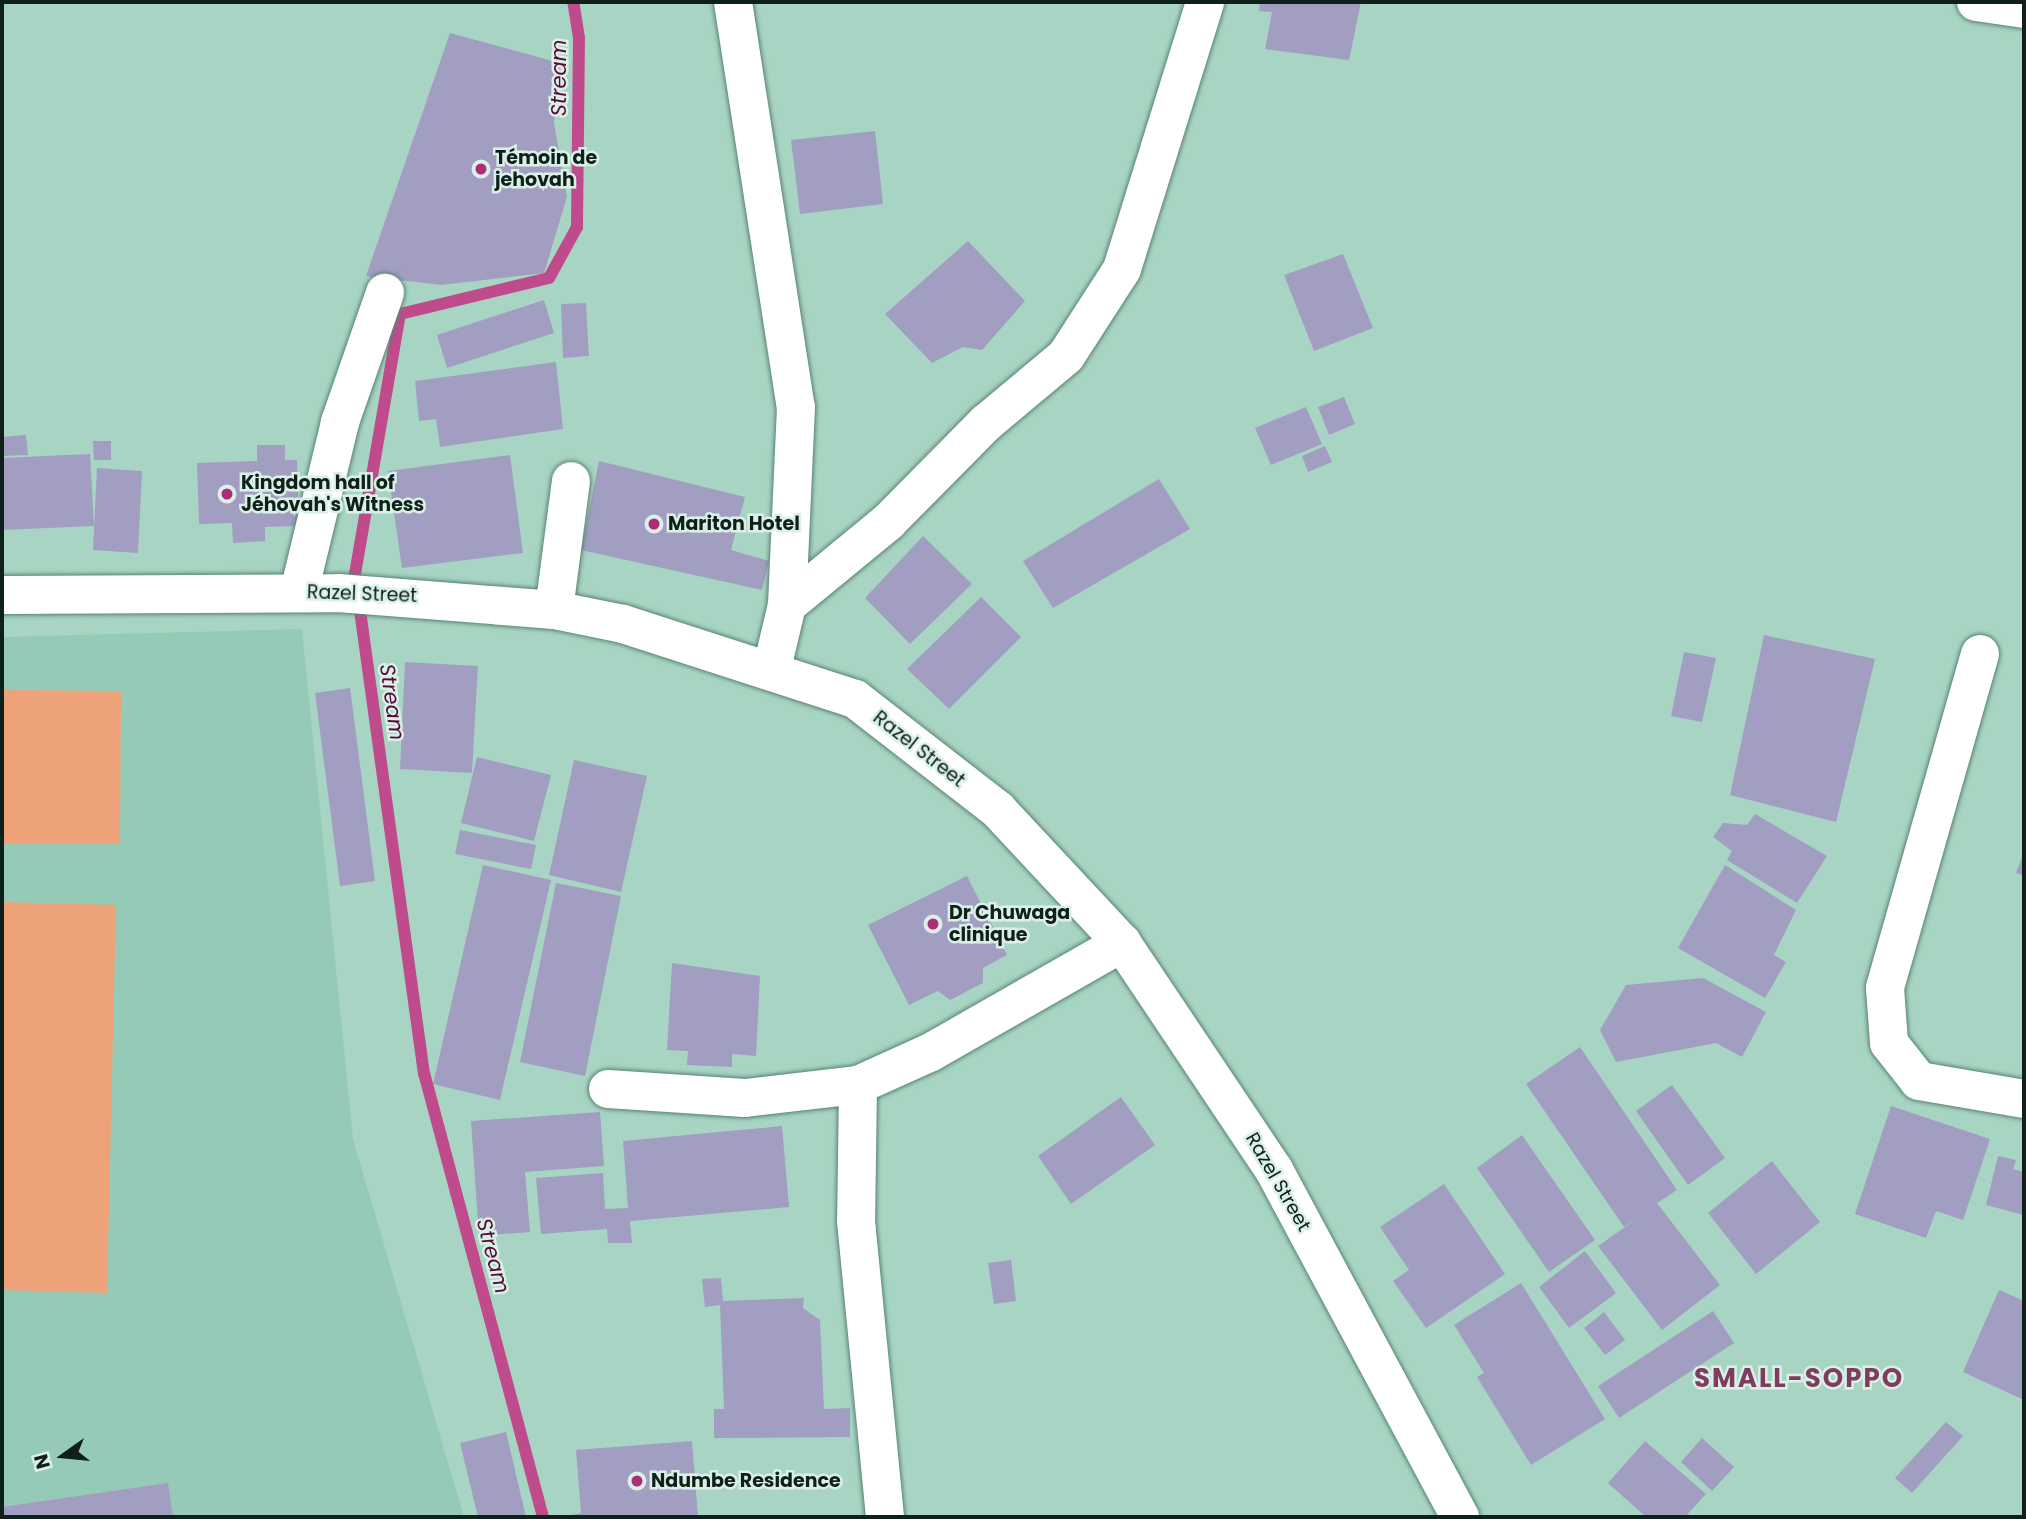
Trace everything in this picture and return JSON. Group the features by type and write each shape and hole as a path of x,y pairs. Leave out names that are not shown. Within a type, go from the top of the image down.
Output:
{"street":[{"path":"733,2 796,407 787,605 772,668"},
{"path":"787,605 888,522 986,424 1066,356 1122,269 1205,2"},
{"path":"1976,2 2024,9"},
{"path":"299,592 340,422 385,293"},
{"path":"554,610 570,481"},
{"name":"Razel Street","path":"2,595 299,592 425,596 554,610 772,668 855,699 987,801 1122,943 1274,1170 1460,1517"},
{"path":"1980,654 1885,988 1889,1043 1919,1081 2024,1099"},
{"path":"608,1089 745,1098 858,1085 931,1052 1122,943"},
{"path":"858,1085 856,1221 885,1517"}],"shaded area":[{"path":"302,629 353,1139 464,1517 2,1517 2,637"},
{"path":"2,690 121,691 120,844 2,843"},
{"path":"2,902 116,905 107,1293 2,1290"}],"building":[{"path":"1260,2 1361,2 1349,60 1265,49 1272,12 1259,11"},
{"path":"450,33 560,63 554,123 567,197 544,273 441,285 366,276"},
{"path":"875,131 883,204 800,214 791,140"},
{"path":"968,241 1025,301 982,350 963,347 932,363 885,314"},
{"path":"1343,254 1373,328 1314,351 1284,275"},
{"path":"544,300 554,333 447,368 437,335"},
{"path":"586,303 589,356 563,358 561,304"},
{"path":"556,362 563,429 440,447 436,419 419,421 415,381"},
{"path":"1344,397 1355,424 1329,435 1318,407"},
{"path":"1306,407 1322,444 1271,465 1255,428"},
{"path":"26,435 28,455 2,456 2,437"},
{"path":"93,441 111,441 111,460 94,460"},
{"path":"257,445 285,445 285,460 297,460 299,526 265,527 265,541 233,543 232,523 199,524 197,463 257,461"},
{"path":"1325,446 1332,462 1308,472 1302,456"},
{"path":"90,454 94,526 2,530 2,458"},
{"path":"510,455 523,553 402,568 388,471"},
{"path":"599,461 745,497 731,550 769,561 762,590 581,550"},
{"path":"97,468 142,471 138,553 93,550"},
{"path":"1159,479 1190,529 1053,608 1023,561"},
{"path":"923,536 972,584 910,644 865,598"},
{"path":"981,597 1021,637 949,709 907,669"},
{"path":"1764,635 1875,659 1836,822 1730,795"},
{"path":"1684,652 1716,658 1702,722 1671,716"},
{"path":"405,662 478,666 472,773 400,769"},
{"path":"350,688 375,881 340,886 315,693"},
{"path":"477,757 551,775 534,841 461,823"},
{"path":"574,760 647,776 621,892 549,875"},
{"path":"1755,814 1827,856 1797,903 1727,860 1732,851 1713,837 1723,823 1747,825"},
{"path":"460,830 536,845 531,869 455,854"},
{"path":"2024,852 2024,876 2016,873"},
{"path":"483,865 551,880 500,1100 433,1084"},
{"path":"1725,865 1796,910 1774,955 1786,962 1765,998 1678,948"},
{"path":"967,876 1007,955 983,968 983,983 950,1000 938,991 909,1005 868,925"},
{"path":"556,883 621,896 585,1076 520,1062"},
{"path":"672,963 760,976 756,1056 732,1054 732,1067 687,1065 688,1051 667,1050"},
{"path":"1703,978 1766,1012 1742,1057 1716,1043 1616,1062 1600,1030 1626,985"},
{"path":"1580,1047 1677,1190 1657,1203 1720,1285 1662,1330 1598,1246 1638,1218 1624,1227 1526,1084"},
{"path":"1672,1085 1725,1158 1688,1185 1636,1111"},
{"path":"1121,1097 1155,1145 1071,1204 1038,1156"},
{"path":"1891,1106 1990,1139 1963,1220 1936,1211 1926,1238 1855,1214"},
{"path":"600,1112 604,1166 525,1172 530,1232 479,1236 471,1121"},
{"path":"782,1126 789,1207 630,1221 632,1243 608,1243 607,1229 541,1234 536,1178 603,1173 605,1209 628,1208 623,1141"},
{"path":"1522,1135 1595,1240 1549,1272 1477,1168"},
{"path":"1998,1156 2016,1160 2013,1169 2024,1172 2024,1215 1986,1205"},
{"path":"1772,1161 1820,1222 1756,1274 1708,1213"},
{"path":"1444,1184 1505,1274 1426,1328 1393,1281 1409,1270 1380,1227"},
{"path":"1585,1251 1616,1293 1569,1328 1539,1287"},
{"path":"1011,1260 1016,1301 994,1304 988,1263"},
{"path":"721,1278 723,1301 804,1298 803,1308 820,1320 824,1409 850,1408 850,1437 714,1438 714,1409 724,1409 720,1305 705,1307 702,1279"},
{"path":"1521,1283 1605,1419 1531,1465 1477,1377 1484,1373 1454,1325"},
{"path":"1999,1290 2024,1301 2024,1400 1963,1372"},
{"path":"1713,1311 1734,1343 1619,1418 1598,1386"},
{"path":"1604,1312 1625,1340 1605,1355 1584,1328"},
{"path":"1946,1422 1963,1436 1912,1493 1895,1478"},
{"path":"506,1432 526,1517 478,1517 460,1443"},
{"path":"1702,1438 1734,1467 1712,1491 1681,1462"},
{"name":"Ndumbe Residence","path":"692,1441 698,1517 561,1517 581,1513 576,1450"},
{"path":"1645,1441 1706,1494 1685,1517 1646,1517 1608,1483"},
{"path":"168,1483 173,1517 2,1517 2,1507"}],"waterway":[{"name":"Stream","path":"543,1517 424,1074 355,574 400,314 549,278 577,227 579,38 573,2"}],"place":[{"name":"Témoin de jehovah","path":"481,169"},
{"name":"Kingdom hall of Jéhovah's Witness","path":"227,494"},
{"name":"Mariton Hotel","path":"654,524"},
{"name":"Dr Chuwaga clinique","path":"933,924"},
{"name":"Ndumbe Residence","path":"637,1481"}],"district":[{"name":"SMALL-SOPPO","path":"1799,1379"}]}
